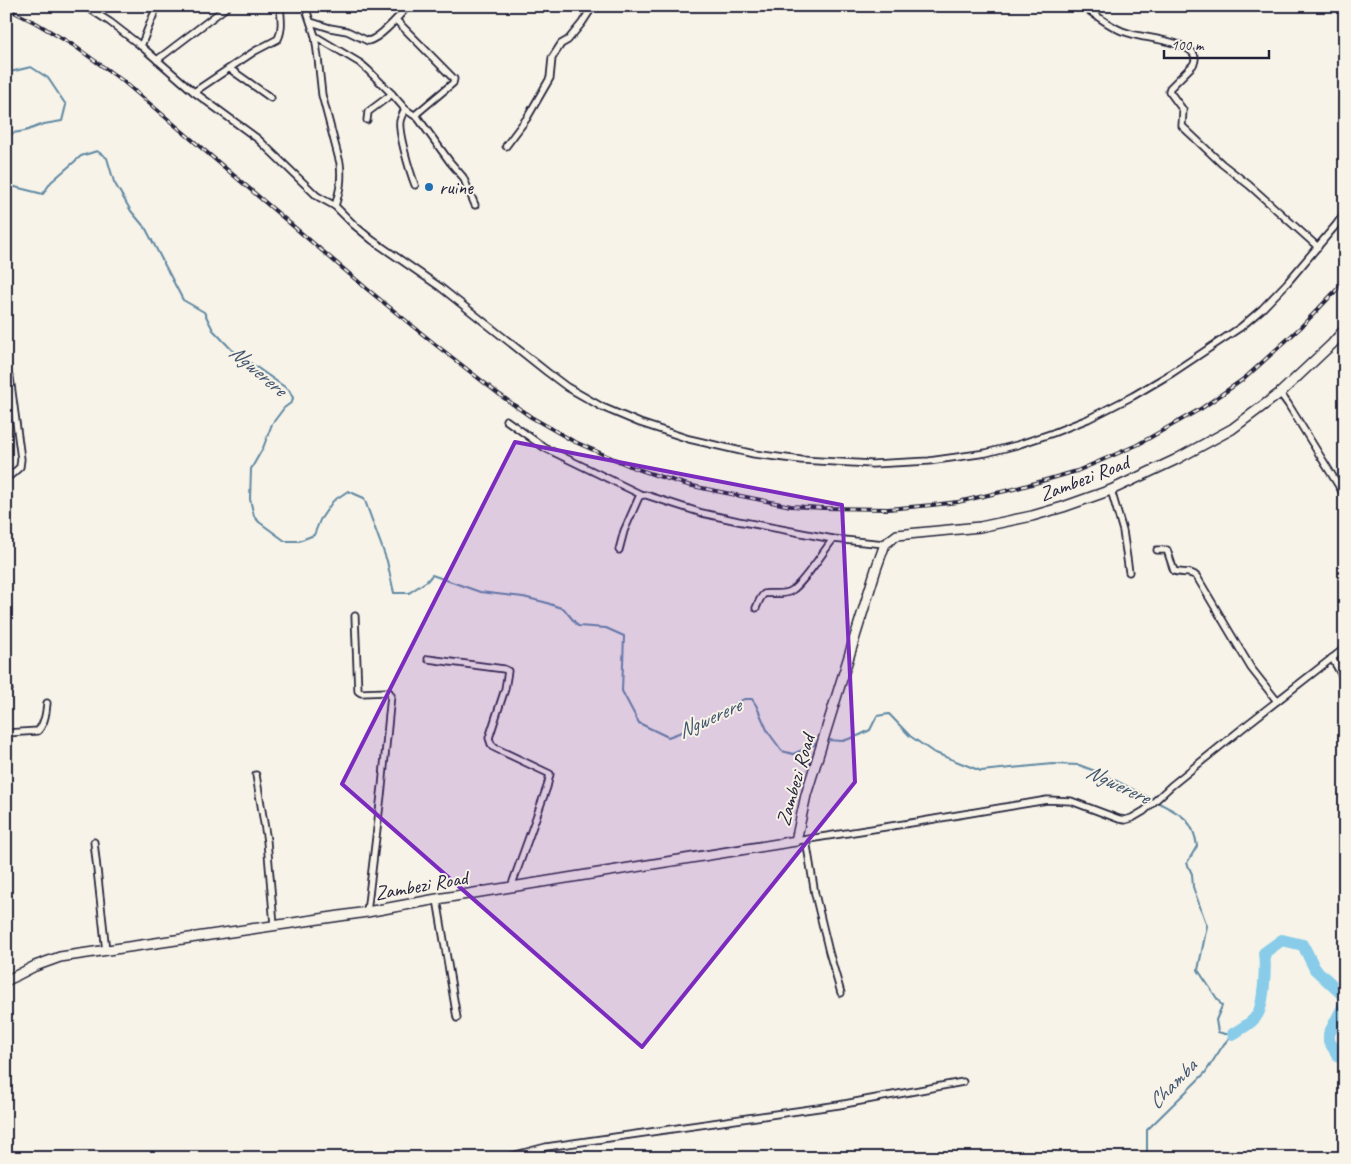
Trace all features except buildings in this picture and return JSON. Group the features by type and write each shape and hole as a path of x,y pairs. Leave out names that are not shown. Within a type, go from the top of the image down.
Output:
{"main road":[{"name":"Zambezi Road","path":"6,981 35,966 60,957 367,912 796,841 806,795 885,544 897,535 980,527 1024,518 1063,508 1111,490 1175,460 1232,429 1280,393 1332,344 1345,329"}],"street":[{"path":"85,6 110,22 194,92 258,139 318,196 335,206 372,240 445,290 567,387 602,407 640,424 710,445 754,454 801,460 872,464 929,461 986,453 1053,433 1134,396 1172,373 1241,326 1262,309 1287,283 1345,212"},
{"path":"141,46 157,6"},
{"path":"157,60 228,6"},
{"path":"194,92 255,51 278,39 281,29 280,6"},
{"path":"305,6 315,36 322,96 340,163 341,185 335,206"},
{"path":"311,22 347,31 368,41 375,38 396,20 408,6"},
{"path":"506,146 527,118 550,78 552,58 561,44 568,40 593,6"},
{"path":"1083,6 1120,30 1163,40 1190,50 1193,53 1195,57 1193,65 1169,91 1183,110 1182,126 1222,164 1249,185 1318,247"},
{"path":"396,20 454,79 453,83 415,116"},
{"path":"315,36 360,63 378,79 405,109 421,122 463,177 475,205"},
{"path":"230,69 271,98"},
{"path":"367,120 368,112 392,94"},
{"path":"405,109 400,121 400,130 414,185"},
{"path":"6,476 11,475 20,467 21,459 10,377"},
{"path":"1280,393 1345,496"},
{"path":"506,420 545,448 642,495 646,494 702,513 833,539 885,544"},
{"path":"1111,490 1123,530 1129,572"},
{"path":"619,550 633,509 642,495"},
{"path":"756,608 764,594 779,595 796,587 833,539"},
{"path":"1157,550 1167,550 1174,571 1195,574 1251,668 1277,701"},
{"path":"355,616 358,691 361,693 389,692 391,695 367,912"},
{"path":"796,841 1047,800 1071,801 1119,819 1132,818 1144,811 1161,795 1345,648"},
{"path":"1332,658 1345,681"},
{"path":"428,659 508,671 505,689 489,738 491,744 495,748 550,774 511,887"},
{"path":"6,733 38,731 45,717 47,703"},
{"path":"256,775 267,840 274,925"},
{"path":"806,840 814,894 828,952 841,993"},
{"path":"94,842 106,951"},
{"path":"437,899 457,1018"},
{"path":"504,1158 546,1147 839,1105 963,1082"}],"highlighted area":[{"path":"515,442 842,505 855,782 642,1047 342,784"}],"waterway":[{"name":"Ngwerere","path":"6,73 31,67 48,78 66,105 62,121 13,133 6,140"},
{"name":"Ngwerere","path":"6,181 11,186 43,194 51,182 81,156 97,151 107,158 114,182 131,211 146,229 183,300 204,312 213,330 232,350 289,390 293,398 292,402 284,408 272,424 263,448 251,469 250,499 254,516 259,522 285,541 299,541 314,535 320,520 333,501 348,491 364,498 387,561 394,593 409,593 427,581 432,575 480,592 523,597 544,602 564,609 578,626 606,628 624,636 622,691 639,723 668,737 690,729 744,699 752,699 768,732 782,751 793,754 818,743"},
{"name":"Ngwerere","path":"827,740 843,741 860,735 870,730 877,716 889,714 910,736 933,752 981,771 1052,764 1079,765 1103,774 1153,800"},
{"name":"Ngwerere","path":"1157,802 1184,818 1189,823 1195,837 1197,846 1187,863 1192,874 1193,887 1207,926 1198,970 1222,1006 1216,1020 1218,1032 1233,1034"},
{"name":"Ngwerere","path":"1233,1034 1257,1015 1264,985 1264,953 1282,940 1303,945 1315,969 1344,996 1345,1003 1329,1034 1329,1041 1339,1057 1345,1059"},
{"name":"Chamba","path":"1147,1158 1147,1130 1205,1073 1232,1035"}],"railway":[{"path":"6,8 73,45 123,81 367,289 500,395 531,417 573,441 632,467 688,485 716,491 791,506 888,509 958,502 1014,489 1077,471 1137,445 1202,408 1245,378 1301,327 1345,281"}],"place":[{"name":"ruine","path":"429,187"}]}
